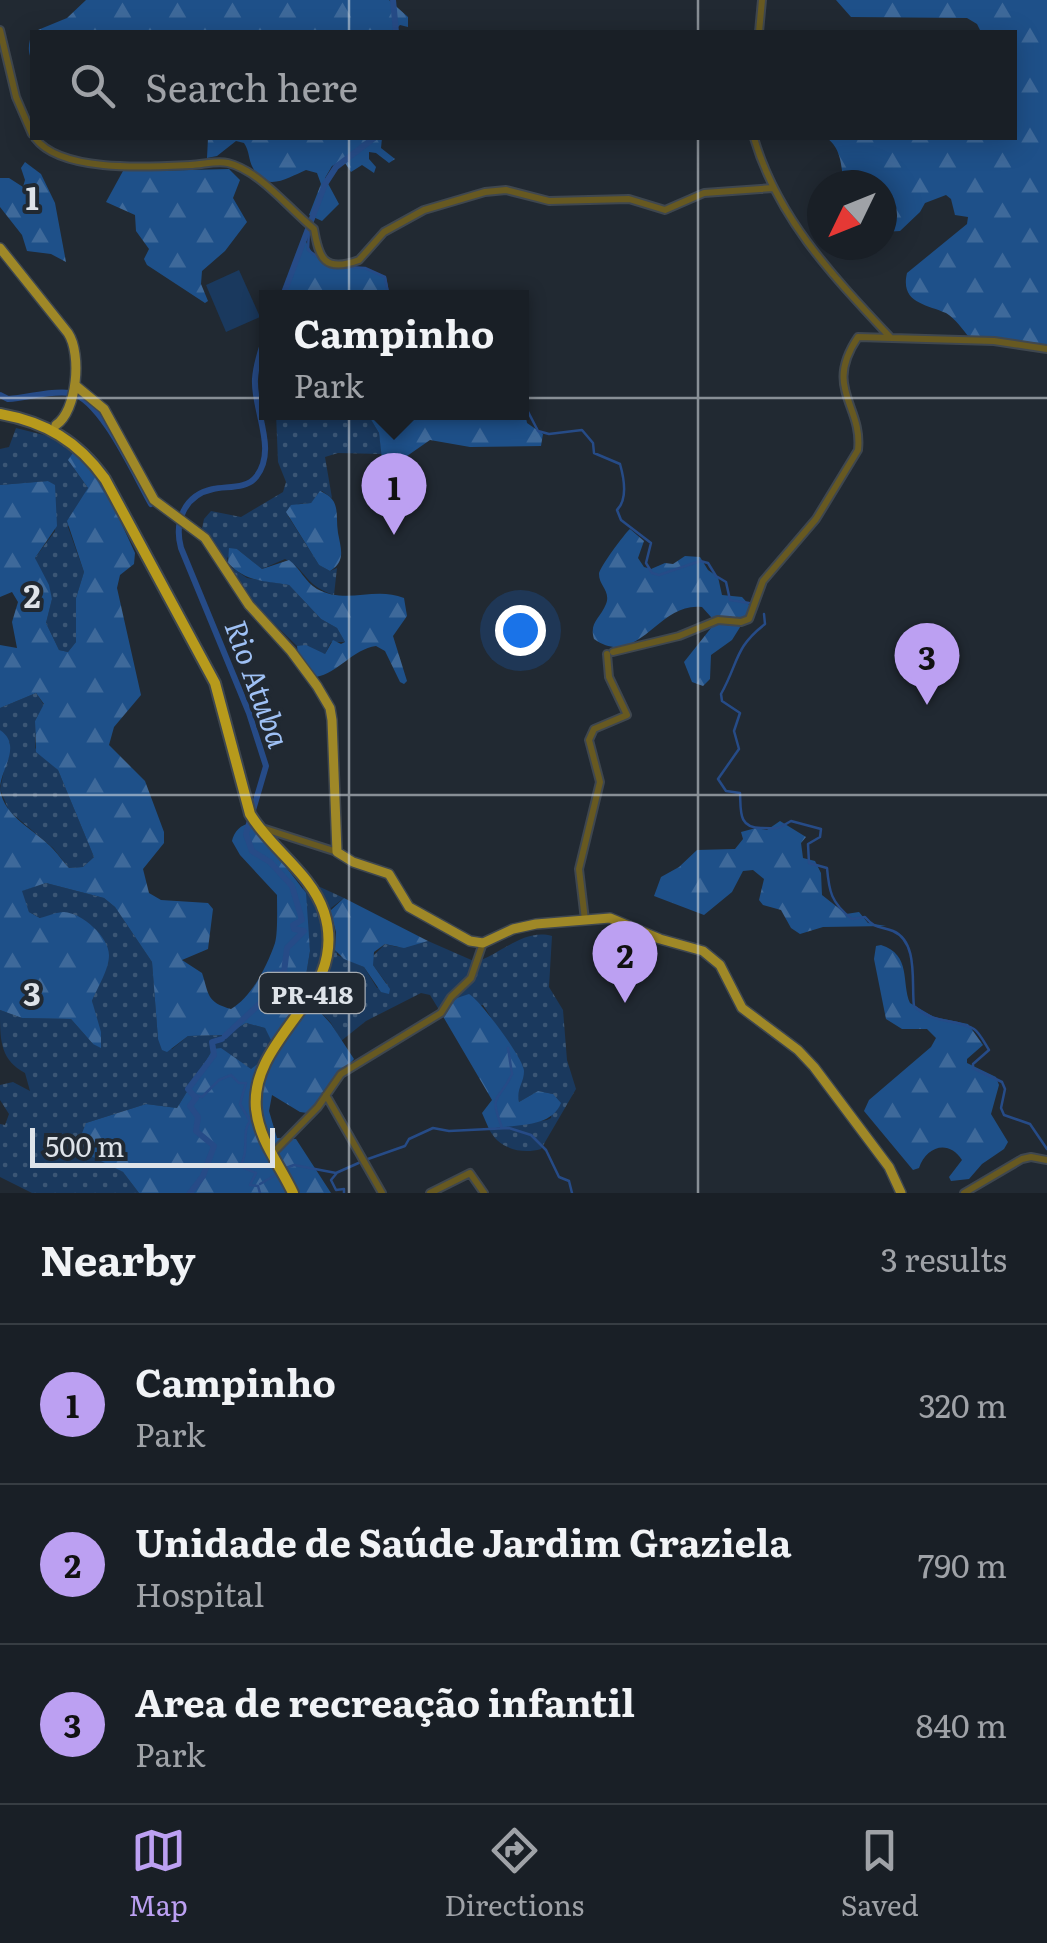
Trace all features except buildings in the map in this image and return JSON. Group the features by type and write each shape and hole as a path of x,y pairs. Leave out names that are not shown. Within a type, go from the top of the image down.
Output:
{"highway":[{"name":"PR-418","path":"0,414 31,419 68,440 92,460 215,683 254,821 320,901 329,935 325,966 317,986 270,1056 258,1083 258,1122 293,1193"},
{"path":"31,419 62,425 92,460"}],"main road":[{"path":"0,248 72,339 75,384 62,425"},
{"path":"75,384 104,410 145,486 171,514 205,538 249,605 291,651 330,708 337,852 389,874 409,906 470,941 483,943 522,927 610,918 712,956 742,1008 798,1050 814,1067 888,1167 901,1193"}],"street":[{"path":"759,30 762,0"},
{"path":"0,30 16,97 30,127"},
{"path":"37,140 55,156 103,164 232,164 265,186 310,226 319,256 330,263 345,264 359,260 384,232 424,210 485,192 510,190 549,201 629,198 666,210 700,194 773,188"},
{"path":"755,140 773,188 818,260 891,338"},
{"path":"584,920 579,869 600,782 588,740 594,729 627,714 612,684 608,665 611,652 680,636 718,620 749,619 763,581 814,522 858,450 842,384 855,340 864,335 1012,343 1047,350"},
{"path":"254,821 337,852"},
{"path":"272,1154 326,1096 341,1074 440,1014 471,978 483,943"},
{"path":"326,1096 382,1193"},
{"path":"964,1193 1026,1158 1047,1160"},
{"path":"430,1193 470,1173 484,1193"}],"shaded area":[{"path":"239,270 259,317 226,332 206,285"},
{"path":"276,420 371,420 379,433 382,454 338,453 325,457 332,498 322,491 311,503 298,504 288,516 319,565 330,571 337,568 334,595 316,587 285,559 262,569 237,549 227,558 228,563 202,528 211,511 241,517 283,492 286,482 278,462"},
{"path":"16,428 52,437 75,450 70,463 88,488 68,527 84,572 76,598 76,642 68,652 59,650 46,623 52,599 35,558 55,531 55,486 48,481 0,485 0,449 9,447"},
{"path":"231,567 247,578 289,585 321,619 337,628 345,642 331,642 325,654 297,646 255,605"},
{"path":"36,693 44,705 35,721 35,748 58,770 94,857 83,867 69,868 53,848 9,811 0,789 10,743 0,730 0,708"},
{"path":"46,883 104,898 115,907 152,962 158,1039 172,1049 188,1036 226,1035 246,1023 265,1028 273,1042 264,1059 251,1070 213,1049 177,1108 146,1104 86,1123 87,1153 123,1172 139,1193 32,1193 0,1177 0,1124 5,1125 9,1114 0,1100 0,1085 13,1082 30,1091 25,1073 11,1062 3,1048 0,1010 22,1018 71,1019 93,1044 92,1001 109,954 29,912 21,891"},
{"path":"320,887 344,898 331,908 337,955 364,967 377,988 387,984 373,965 373,956 385,944 397,947 428,941 476,962 522,939 552,936 549,987 563,1010 567,1060 576,1089 541,1149 511,1148 498,1141 489,1129 551,1118 553,1094 538,1091 519,1102 517,1093 523,1067 483,1005 441,1013 430,995 421,993 366,1021 341,1041 331,1023 303,993 310,951 303,888"}],"green space":[{"path":"86,0 389,0 408,17 408,27 400,25 395,30 38,30 67,18"},
{"path":"836,0 1047,0 1047,347 969,337 949,315 916,301 907,291 907,273 967,224 968,217 955,215 946,195 925,203 897,231 897,170 842,170 835,146 829,140 1017,140 1017,30 980,30 967,18 851,17"},
{"path":"208,140 382,140 381,148 395,159 389,163 369,152 376,167 374,173 362,165 351,172 343,160 332,166 325,178 339,204 322,221 309,215 321,184 317,173 306,170 278,181 264,180 253,168 244,143 236,141 217,156 207,158"},
{"path":"25,162 41,174 55,203 66,262 51,254 27,251 22,235 0,207 0,178 9,178 23,187 21,168"},
{"path":"133,167 150,171 229,169 240,180 233,198 247,222 225,251 202,271 201,284 208,301 205,303 147,265 144,259 149,249 136,231 135,215 106,202 123,171"},
{"path":"304,237 321,260 386,277 389,290 287,290"},
{"path":"371,420 526,420 543,434 541,446 470,447 430,440 397,463 382,459 379,433"},
{"path":"75,450 102,481 135,553 134,564 120,575 117,588 141,695 114,727 109,745 145,781 164,832 164,843 143,869 149,893 161,900 208,903 213,909 208,949 182,960 202,973 213,1000 231,1009 246,997 263,971 275,943 277,926 277,895 240,855 232,841 237,831 253,824 306,893 310,951 303,993 331,1024 354,1059 307,1113 272,1095 269,1111 277,1138 296,1139 331,1193 139,1193 123,1172 91,1156 81,1136 86,1123 146,1104 177,1108 213,1049 221,1048 251,1069 264,1059 272,1042 265,1028 246,1023 226,1035 188,1036 167,1052 162,1050 152,962 115,907 104,898 46,883 22,891 29,912 40,918 71,913 93,927 108,948 107,967 92,1001 101,1032 101,1048 71,1019 22,1018 0,1010 0,789 14,816 46,842 69,868 83,867 94,857 58,770 36,752 35,721 44,704 36,693 0,708 0,645 17,648 12,622 18,602 12,592 0,597 0,485 48,481 55,485 57,526 35,558 52,599 46,623 59,650 68,652 76,642 76,598 84,572 67,521 88,488 68,460"},
{"path":"320,491 332,499 336,508 341,554 330,571 319,565 286,512 291,505 311,503"},
{"path":"630,529 644,541 638,558 644,567 673,564 685,556 700,557 718,577 722,595 742,597 752,608 732,640 711,655 710,679 703,686 692,682 684,662 711,628 711,617 702,607 673,614 623,646 609,646 594,639 594,624 607,599 599,574"},
{"path":"229,548 237,549 262,569 289,560 313,586 328,593 404,598 407,616 393,636 407,681 400,682 385,651 376,646 316,677 298,654 297,646 306,645 325,654 333,640 345,642 337,628 321,619 289,585 256,580 235,569 228,563"},
{"path":"0,730 7,736 10,750 0,789"},
{"path":"780,821 806,837 801,843 803,858 815,861 821,873 822,895 846,914 859,912 868,923 886,926 823,927 800,934 791,928 781,910 759,900 764,879 753,870 743,871 732,892 704,915 654,896 661,877 697,850 735,849 743,839 741,832 767,830"},
{"path":"344,898 428,941 404,948 385,944 374,952 373,965 390,989 389,994 381,992 364,967 344,959 335,950 336,932 330,911"},
{"path":"881,945 901,962 910,1003 934,1017 968,1024 983,1045 967,1063 996,1077 999,1085 991,1114 1008,1142 969,1179 951,1181 949,1177 962,1160 945,1148 932,1150 913,1170 864,1111 869,1100 931,1047 936,1038 927,1029 902,1029 886,1019 874,959 876,946"},
{"path":"469,994 501,1030 522,1064 519,1102 538,1091 553,1094 561,1103 549,1117 530,1124 489,1129 482,1113 492,1100 441,1013 457,998"}],"waterway":[{"name":"Rio Atuba","path":"393,0 396,30"},
{"name":"Rio Atuba","path":"285,290 325,184 336,167 371,140"},
{"path":"309,229 308,250 329,265"},
{"path":"347,267 365,268 385,277 387,290"},
{"name":"Rio Atuba","path":"259,359 255,391 259,411"},
{"path":"0,395 8,399 62,392 82,398 105,423 151,504"},
{"path":"529,414 538,431 549,434 582,430 593,443 594,453 620,464 624,494 617,510 621,520 651,543 646,563 652,573 659,575 700,561 708,563 716,576 726,582 730,600 749,603"},
{"name":"Rio Atuba","path":"225,1036 266,998 267,981 274,973 284,972 287,948 304,931 294,929 293,925 302,920 292,886 270,862 252,851 246,834 266,766 249,713 181,548 179,529 180,519 195,497 213,489 247,484 256,477 265,455 261,420"},
{"path":"764,614 765,624 742,648 721,694 722,701 740,713 734,731 739,749 718,779 726,791 740,793 742,817 748,825 776,828 791,821 821,829 820,837 808,844 809,863 827,868 835,902 852,919 865,917 901,936 912,964 914,1006 929,1016 976,1031 989,1050 973,1068 1002,1082 1004,1115 1030,1124 1047,1149"},
{"name":"Rio Atuba","path":"190,1193 203,1176 214,1146 196,1131 198,1117 190,1106 196,1098 188,1089 214,1055 212,1042 222,1039"},
{"path":"502,1128 495,1103 512,1074 508,1048"},
{"path":"196,1095 202,1097 219,1080 231,1075 239,1083 246,1083 240,1104 250,1121 240,1166 256,1173 250,1185 258,1186 260,1193"},
{"path":"368,1159 405,1146 409,1139 433,1128 509,1128 531,1135 546,1150 559,1177 569,1181 572,1193"},
{"path":"286,1168 294,1165 336,1173 363,1161"},
{"path":"260,1184 279,1173"},
{"path":"336,1174 331,1180 336,1190 344,1189 344,1193"}],"place":[{"name":"Campinho","path":"394,535"},
{"name":"Area de recreação infantil","path":"927,705"},
{"name":"Unidade de Saúde Jardim Graziela","path":"625,1003"}]}
